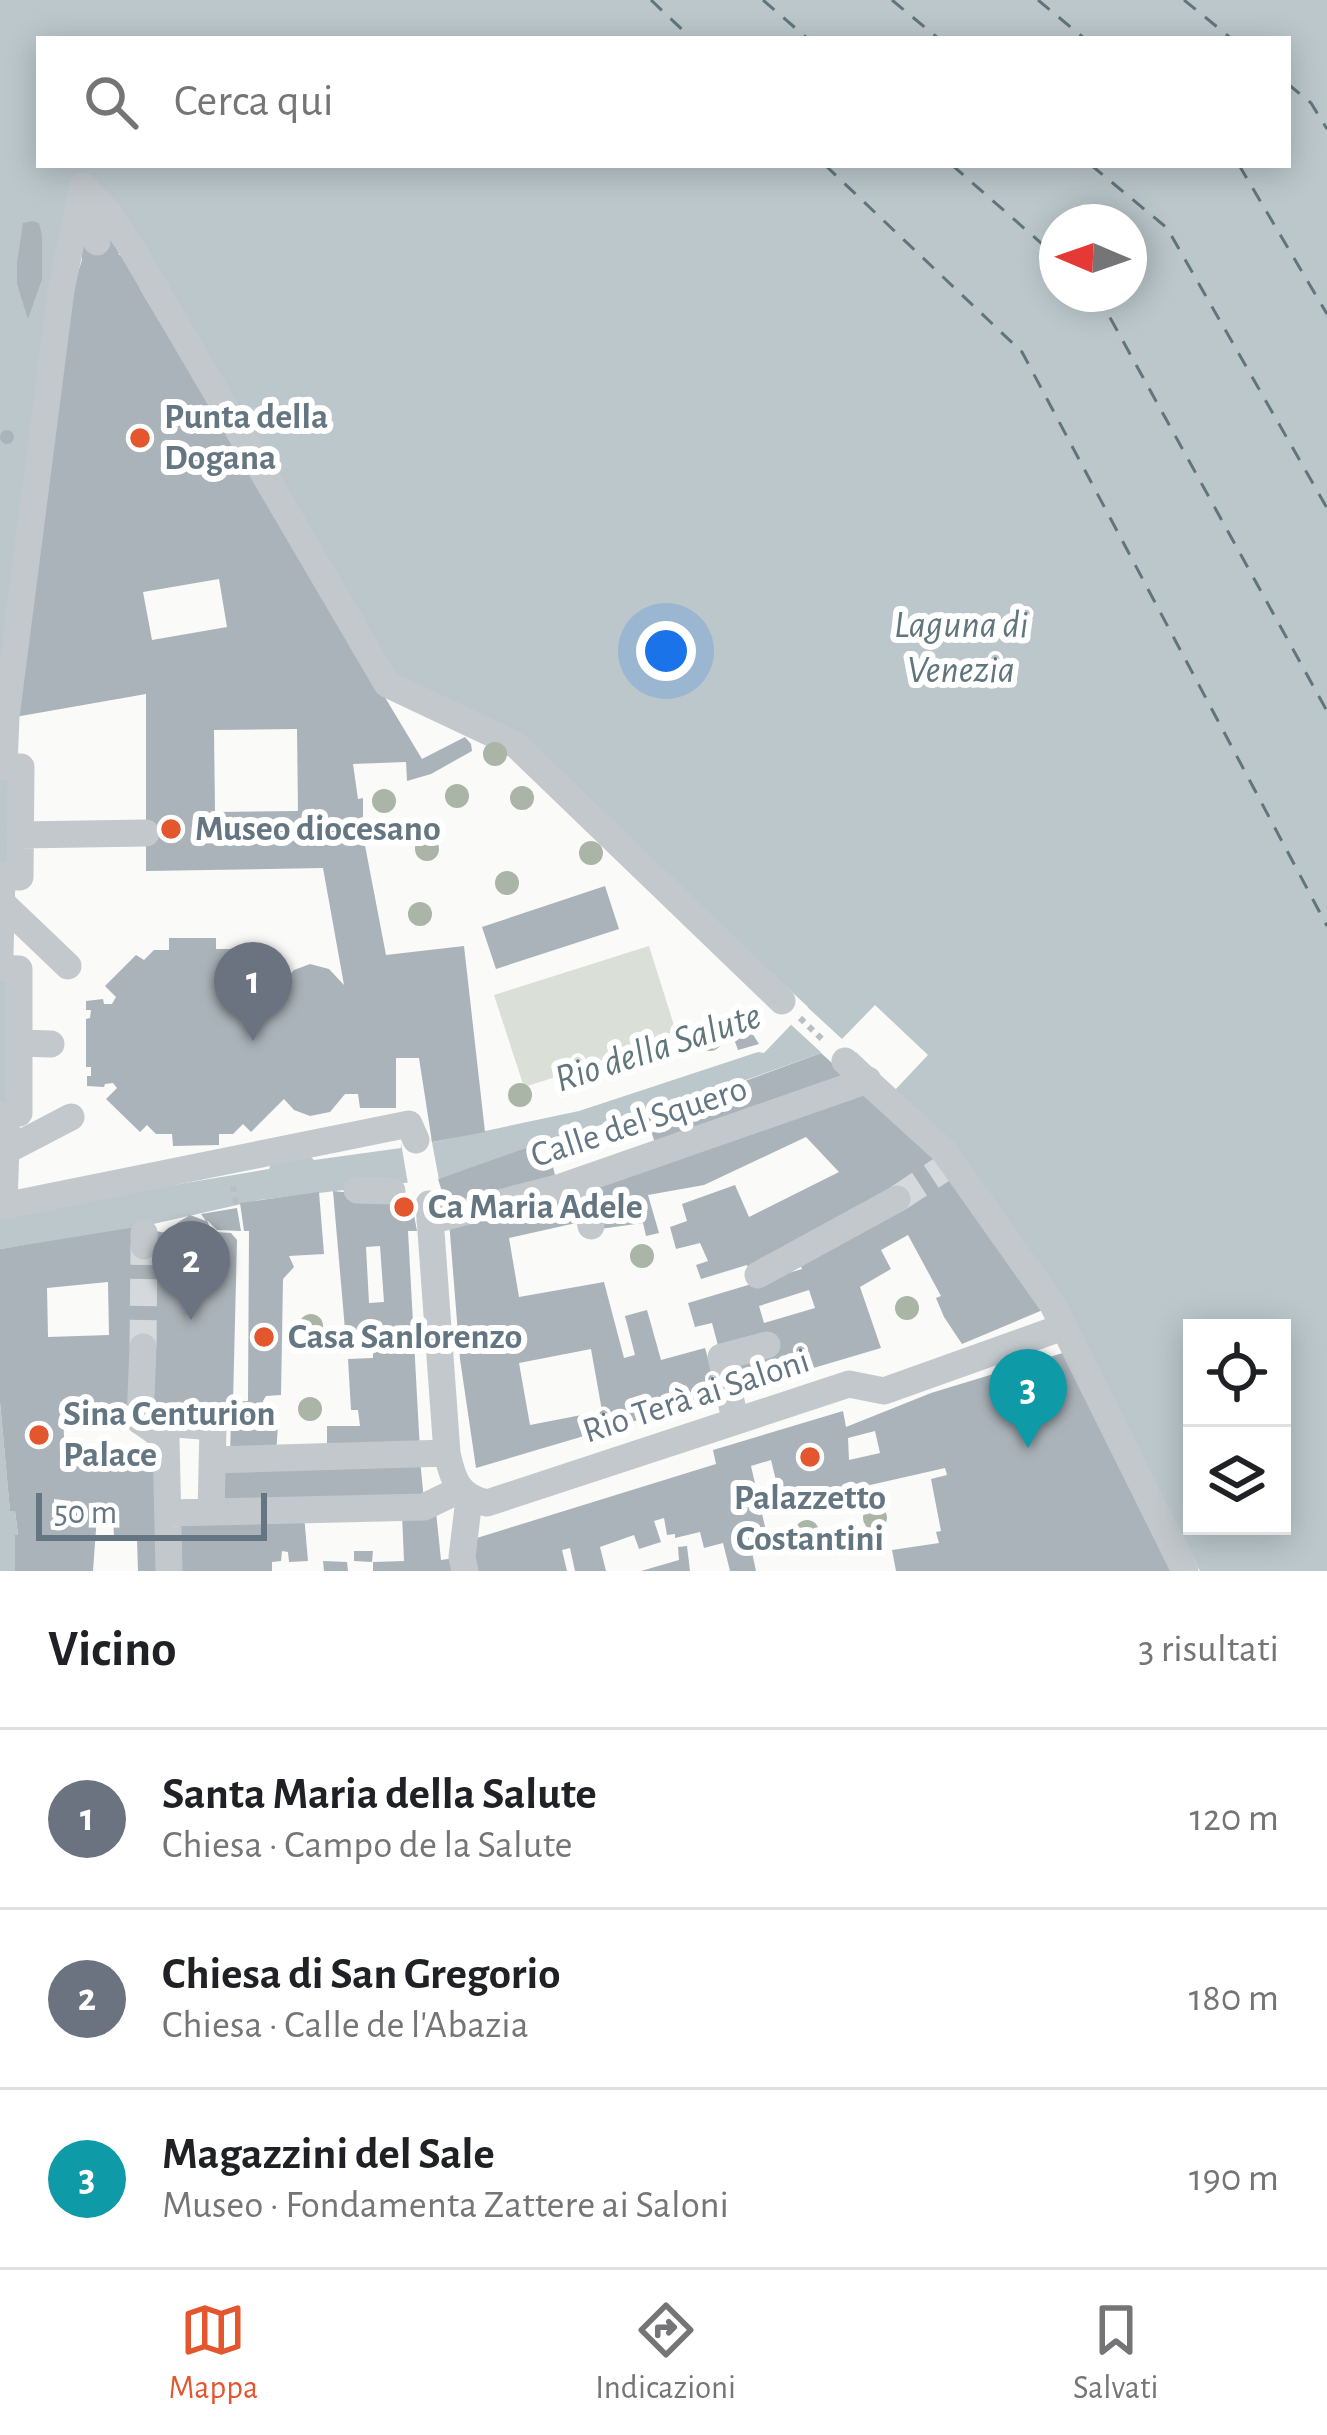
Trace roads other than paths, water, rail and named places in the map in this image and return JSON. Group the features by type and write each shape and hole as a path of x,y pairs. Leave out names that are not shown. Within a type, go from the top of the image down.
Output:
{"street":[{"path":"0,954 2,876 20,877 21,767 4,767 6,717 101,239 387,684 516,745 791,1010"},
{"path":"20,835 146,833"},
{"path":"1,902 68,966"},
{"path":"0,968 19,969 19,1113 8,1114 4,1206 132,1183 233,1184 410,1124 416,1140"},
{"path":"19,1043 51,1044"},
{"path":"837,1053 948,1166 1053,1305 1185,1571"},
{"name":"Calle del Squero","path":"357,1190 417,1199 583,1180 868,1080"},
{"path":"3,1152 71,1117"},
{"path":"583,1180 592,1226"},
{"path":"417,1199 447,1454 472,1498 463,1564"},
{"path":"758,1275 897,1199"},
{"name":"Rio Terà ai Saloni","path":"212,1512 424,1507 472,1498 849,1384 884,1391 1063,1327"},
{"path":"735,1419 721,1357 767,1345"},
{"path":"140,1421 143,1347"},
{"path":"140,1421 213,1427 212,1512 168,1514"},
{"path":"140,1421 166,1439 169,1571"},
{"path":"213,1460 447,1454"}],"water":[{"name":"Laguna di Venezia","path":"0,0 1327,0 1327,1571 1200,1571 1064,1303 951,1145 842,1039 821,1053 691,1100 677,1104 675,1100 438,1179 259,1200 118,1232 0,1249 0,1214 269,1169 272,1161 308,1154 314,1160 401,1148 401,1143 431,1137 433,1142 579,1111 764,1053 808,1007 519,738 396,675 89,174 78,174 0,690"},
{"path":"0,775 12,775 11,867 0,867"},
{"path":"0,977 9,977 10,1105 0,1105"},
{"path":"0,1402 10,1510 15,1511 18,1535 15,1571 0,1571"}],"tunnel":[{"path":"897,1199 944,1168"},
{"path":"143,1347 144,1246"}],"place":[{"name":"Punta della Dogana","path":"140,438"},
{"name":"Museo diocesano","path":"171,829"},
{"name":"Santa Maria della Salute","path":"253,1041"},
{"name":"Ca Maria Adele","path":"404,1207"},
{"name":"Chiesa di San Gregorio","path":"191,1320"},
{"name":"Casa Sanlorenzo","path":"264,1337"},
{"name":"Sina Centurion Palace","path":"39,1435"},
{"name":"Magazzini del Sale","path":"1028,1448"},
{"name":"Palazzetto Costantini","path":"810,1457"}],"water label":[{"name":"Rio della Salute","path":"658,1048"}]}
